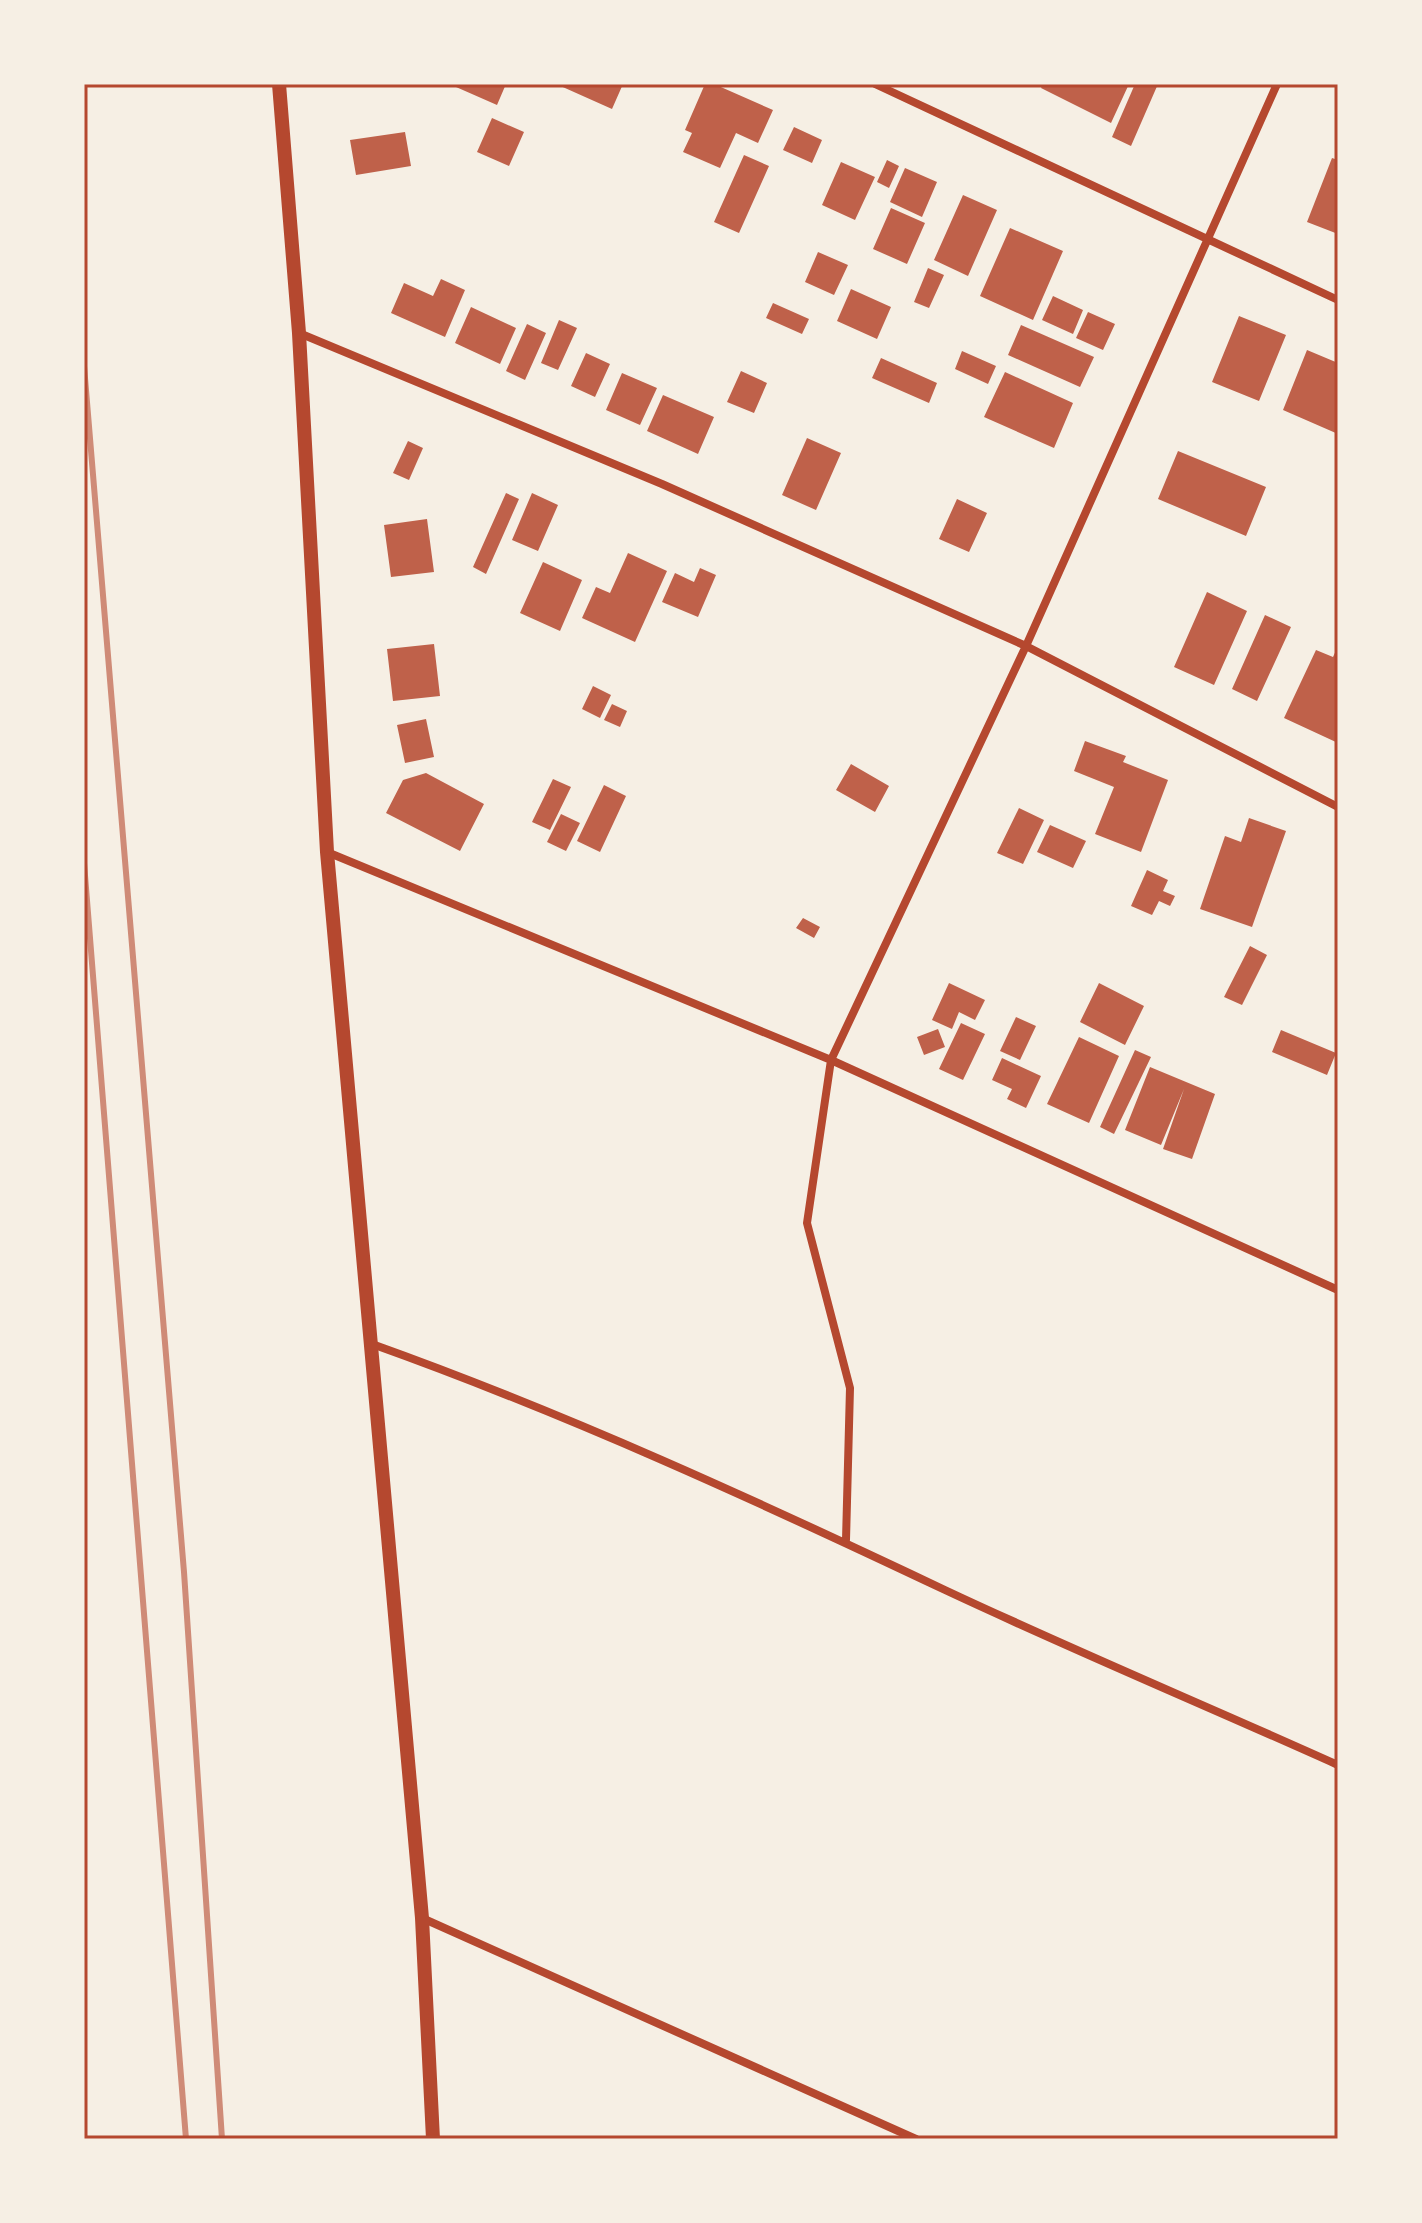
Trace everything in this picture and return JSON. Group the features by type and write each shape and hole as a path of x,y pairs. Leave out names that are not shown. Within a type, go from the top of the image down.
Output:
{"street":[{"path":"279,84 299,333 327,852 422,1918 433,2139"},
{"path":"875,84 1338,300"},
{"path":"846,1540 850,1388 807,1223 831,1060 1026,646 1277,84"},
{"path":"299,333 662,484 1026,646 1338,807"},
{"path":"327,852 831,1060 1338,1290"},
{"path":"372,1344 487,1385 846,1540 945,1589 1338,1765"},
{"path":"422,1918 916,2139"}],"building":[{"path":"458,84 506,84 497,105 456,87"},
{"path":"556,84 623,84 612,109"},
{"path":"705,84 714,84 773,110 758,143 736,133 720,168 683,152 692,133 685,130"},
{"path":"1043,84 1129,84 1111,123 1041,88"},
{"path":"1135,84 1158,84 1131,146 1112,137"},
{"path":"492,118 524,132 509,166 477,152"},
{"path":"794,127 822,140 812,163 783,150"},
{"path":"405,132 411,166 356,175 350,140"},
{"path":"744,155 769,166 739,233 714,222"},
{"path":"1332,158 1338,160 1338,234 1307,222"},
{"path":"887,160 899,166 889,188 877,182"},
{"path":"841,162 875,177 855,220 822,205"},
{"path":"905,168 937,182 922,217 890,202"},
{"path":"963,195 997,210 968,276 934,260"},
{"path":"891,208 925,223 907,264 873,249"},
{"path":"1010,228 1063,251 1033,320 980,296"},
{"path":"818,252 848,265 834,295 805,282"},
{"path":"928,268 944,275 929,308 914,302"},
{"path":"441,279 465,290 445,337 391,313 404,283 433,296"},
{"path":"851,289 891,307 877,339 837,321"},
{"path":"1053,296 1083,310 1073,334 1042,320"},
{"path":"773,303 809,319 802,334 766,318"},
{"path":"471,307 516,328 500,364 455,343"},
{"path":"1088,312 1115,324 1103,350 1076,338"},
{"path":"1239,316 1286,335 1259,401 1212,382"},
{"path":"559,320 577,328 558,370 541,363"},
{"path":"527,324 546,333 525,380 506,371"},
{"path":"1021,325 1094,357 1080,387 1008,355"},
{"path":"1307,350 1338,363 1338,434 1283,410"},
{"path":"962,351 996,366 988,384 955,369"},
{"path":"586,353 610,364 595,397 571,386"},
{"path":"881,358 937,383 929,403 872,378"},
{"path":"741,371 767,383 754,413 727,402"},
{"path":"1005,372 1073,403 1054,448 984,417"},
{"path":"622,373 657,388 640,425 606,410"},
{"path":"663,395 714,417 698,454 647,431"},
{"path":"807,438 841,453 816,510 782,495"},
{"path":"408,441 423,448 409,480 393,473"},
{"path":"1178,451 1266,487 1246,536 1158,499"},
{"path":"506,493 519,499 486,574 473,567"},
{"path":"532,493 558,505 538,551 512,540"},
{"path":"957,499 987,513 969,552 939,539"},
{"path":"427,519 434,572 391,577 384,525"},
{"path":"628,553 667,571 635,642 582,618 596,587 610,593"},
{"path":"543,562 582,580 560,631 520,613"},
{"path":"700,568 716,575 698,617 662,602 675,573 694,582"},
{"path":"1207,592 1247,611 1214,685 1174,667"},
{"path":"1265,615 1291,627 1257,701 1232,689"},
{"path":"434,644 440,696 393,701 387,649"},
{"path":"1338,646 1338,743 1284,718 1316,650 1333,657"},
{"path":"593,686 611,695 600,718 582,709"},
{"path":"612,704 627,711 620,727 604,720"},
{"path":"426,719 434,757 405,763 397,725"},
{"path":"1085,741 1126,756 1123,762 1168,780 1141,852 1095,834 1114,787 1074,771"},
{"path":"851,764 889,786 875,812 836,790"},
{"path":"426,773 484,804 460,851 386,813 403,780"},
{"path":"553,779 571,787 550,830 532,822"},
{"path":"604,785 626,796 600,852 577,841"},
{"path":"1019,808 1044,820 1023,864 997,853"},
{"path":"561,814 580,823 566,851 547,842"},
{"path":"1249,818 1286,831 1252,927 1200,909 1225,836 1241,842"},
{"path":"1050,825 1086,841 1073,868 1037,852"},
{"path":"1147,870 1168,880 1163,891 1175,896 1170,906 1159,901 1152,915 1131,906"},
{"path":"803,918 820,927 814,938 796,928"},
{"path":"1250,946 1267,955 1242,1005 1224,997"},
{"path":"949,983 985,1000 975,1020 959,1012 952,1029 932,1020"},
{"path":"1099,983 1144,1006 1125,1045 1080,1022"},
{"path":"1016,1017 1036,1026 1020,1060 1000,1051"},
{"path":"961,1023 985,1034 963,1080 939,1069"},
{"path":"938,1029 945,1047 924,1055 917,1037"},
{"path":"1281,1030 1336,1053 1327,1075 1272,1052"},
{"path":"1079,1037 1119,1056 1089,1123 1047,1104"},
{"path":"1135,1050 1151,1057 1114,1134 1100,1127"},
{"path":"1002,1058 1041,1076 1026,1108 1007,1099 1012,1089 992,1080"},
{"path":"1150,1067 1215,1094 1192,1159 1163,1149 1184,1089 1161,1145 1125,1130"}],"railway":[{"path":"84,366 184,1572 222,2139"},
{"path":"84,863 186,2139"}]}
